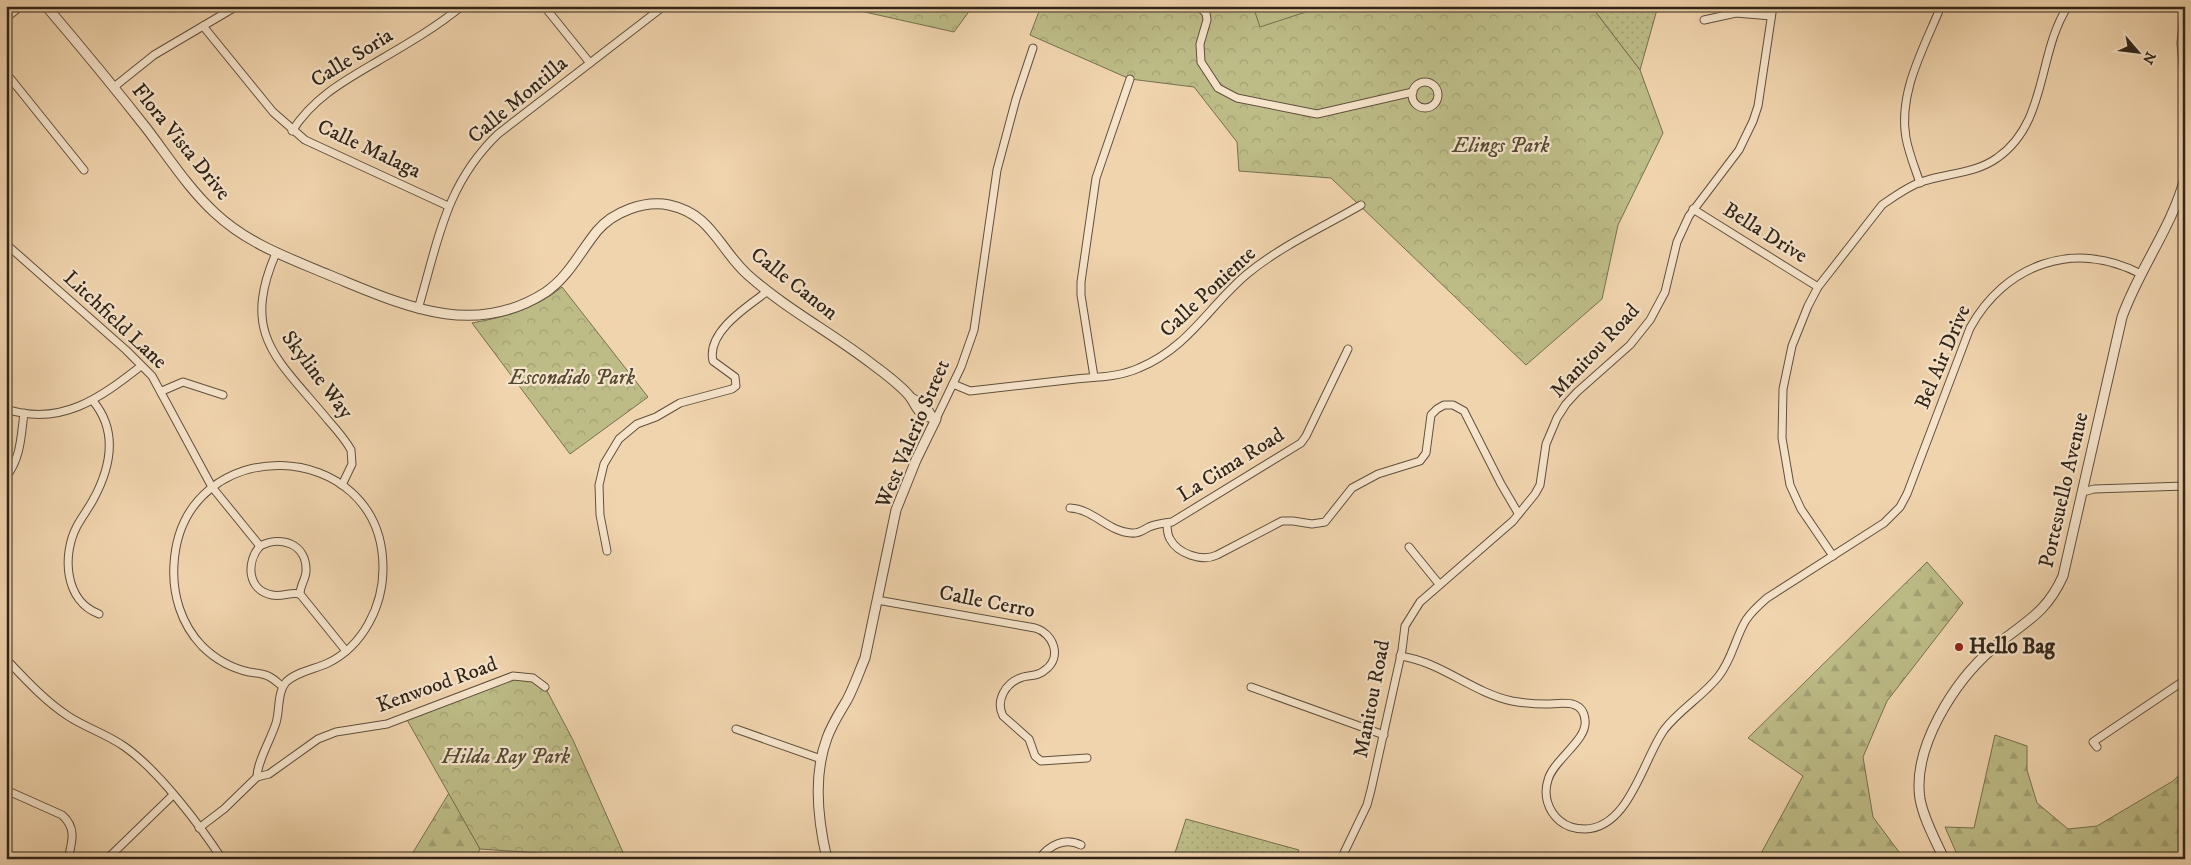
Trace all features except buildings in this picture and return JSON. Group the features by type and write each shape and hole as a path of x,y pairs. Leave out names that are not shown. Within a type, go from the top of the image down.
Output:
{"street":[{"path":"6,18 21,6"},
{"name":"Flora Vista Drive","path":"46,6 205,203 239,232 276,253 418,309 452,315 486,313"},
{"path":"114,88 154,55 237,6"},
{"name":"Calle Soria","path":"292,131 311,105 326,92 428,32 462,6"},
{"path":"544,6 590,63"},
{"name":"Calle Montilla","path":"418,309 448,206 464,174 489,143 664,6"},
{"path":"1198,6 1206,14 1207,20 1200,44 1201,62 1218,88 1237,98 1317,114 1413,92"},
{"name":"Manitou Road","path":"1341,859 1367,805 1384,735 1403,634 1408,620 1420,602 1513,521 1529,502 1540,485 1546,444 1557,418 1566,404 1630,345 1641,333 1658,307 1670,277 1677,242 1693,208 1739,150 1754,122 1773,6"},
{"path":"1920,182 1906,138 1905,109 1912,77 1942,6"},
{"path":"1833,556 1796,500 1788,477 1782,438 1783,389 1792,346 1808,306 1818,286 1882,205 1920,182 1984,166 1996,159 2017,141 2031,116 2059,23 2068,6"},
{"path":"1704,20 1736,13 1771,16"},
{"path":"2185,14 2182,43 2185,76"},
{"name":"Calle Malaga","path":"203,26 273,112 292,131 319,148 448,206"},
{"name":"West Valerio Street","path":"827,859 820,814 821,759 827,738 857,679 865,658 896,510 934,418 953,384 974,330 997,170 1016,99 1033,48"},
{"path":"6,73 84,170"},
{"path":"1094,377 1081,295 1081,282 1096,178 1130,79"},
{"name":"Portesuello Avenue","path":"1944,859 1928,825 1920,796 1920,772 1932,732 1964,677 1992,648 2038,615 2057,591 2068,561 2122,317 2141,274 2176,206 2185,178"},
{"name":"Calle Canon","path":"486,313 520,304 547,291 570,270 597,232 606,223 634,208 644,205 667,205 681,208 710,228 743,270 768,291 873,365 911,398 916,408 925,416 934,418"},
{"name":"Calle Poniente","path":"953,384 970,391 1108,377 1131,371 1158,359 1184,341 1218,302 1249,273 1272,256 1361,205"},
{"name":"Bella Drive","path":"1693,208 1818,286"},
{"name":"Litchfield Lane","path":"6,244 126,350 152,376 162,391 212,486 260,546"},
{"name":"Skyline Way","path":"276,253 267,274 262,294 261,311 265,334 275,355 351,450 353,460 342,485"},
{"name":"Bel Air Drive","path":"1400,656 1432,664 1475,689 1491,695 1530,704 1569,702 1578,707 1585,720 1584,730 1548,777 1547,800 1554,815 1566,825 1581,829 1597,827 1611,818 1629,798 1653,748 1665,728 1709,687 1724,668 1744,625 1756,608 1767,598 1884,523 1900,507 1907,494 1970,328 1978,313 1996,291 2023,272 2038,266 2066,260 2100,260 2141,274"},
{"path":"608,551 600,515 599,485 604,464 611,450 628,430 637,424 656,417 680,403 732,389 736,386 734,377 713,361 712,348 726,326 768,291"},
{"name":"La Cima Road","path":"1070,508 1084,511 1127,533 1138,533 1150,526 1172,522 1301,443 1348,349"},
{"path":"6,409 24,413 59,413 93,401 141,366"},
{"path":"162,391 183,382 223,395"},
{"path":"93,401 100,410 108,430 110,452 106,472 100,487 72,537 68,568 73,590 80,602 99,614"},
{"name":"La Cima Road","path":"1167,523 1169,537 1174,545 1186,553 1208,558 1217,556 1282,521 1320,523 1329,519 1352,488 1385,471 1420,461 1426,453 1431,415 1437,409 1448,404 1460,408 1469,418 1501,484 1518,513"},
{"path":"6,477 18,455 24,413"},
{"path":"256,777 258,767 272,736 283,687 288,680 326,664 346,652 365,630 381,594 383,566 382,551 374,525 358,501 342,485 316,471 300,466 278,464 245,469 212,486 197,502 188,516 177,542 173,573 174,589 182,616 193,635 210,653 232,666 270,677 283,687"},
{"path":"2083,492 2094,488 2185,486"},
{"path":"282,540 301,551 305,559 306,572 300,594 271,595 256,586 252,578 250,565 260,546 282,540"},
{"path":"1409,547 1439,584"},
{"path":"300,594 346,652"},
{"name":"Calle Cerro","path":"877,600 1035,628 1044,632 1051,639 1054,648 1052,663 1041,673 1021,678 1008,686 1000,699 1001,712 1007,720 1029,739 1035,756 1041,761 1087,758"},
{"path":"6,659 26,680 67,715 112,738 142,760 199,828 222,859"},
{"name":"Kenwood Road","path":"199,828 229,804 256,777 269,774 318,739 336,732 387,724 508,677 528,676 545,688"},
{"path":"2097,747 2093,742 2185,680"},
{"path":"1251,687 1384,735"},
{"path":"736,729 821,759"},
{"path":"6,790 62,815 69,822 73,836 68,859"},
{"path":"107,859 173,796"},
{"path":"1040,859 1051,847 1061,842 1072,841 1081,845"}],"green space":[{"path":"838,6 973,6 954,32"},
{"name":"Elings Park","path":"1041,6 1591,6 1640,70 1663,133 1618,225 1602,299 1526,365 1331,178 1239,171 1237,142 1194,87 1130,79 1030,35"},
{"path":"1253,6 1324,6 1260,27"},
{"path":"1591,6 1658,6 1640,70"},
{"name":"Escondido Park","path":"562,287 648,397 570,454 472,323 519,311 552,295"},
{"path":"1927,562 1963,603 1887,701 1863,757 1873,817 1902,856 1899,859 1758,859 1803,776 1748,738"},
{"name":"Hilda Ray Park","path":"523,675 545,687 573,740 626,859 480,849 406,718"},
{"path":"1995,735 2027,746 2027,770 2037,803 2068,829 2097,826 2173,781 2185,769 2185,851 2167,859 1959,859 1945,827 1974,828"},
{"path":"449,793 480,849 475,859 409,859"},
{"path":"1186,819 1299,850 1295,859 1173,859"}],"place":[{"name":"Hello Bag","path":"1959,647"}]}
